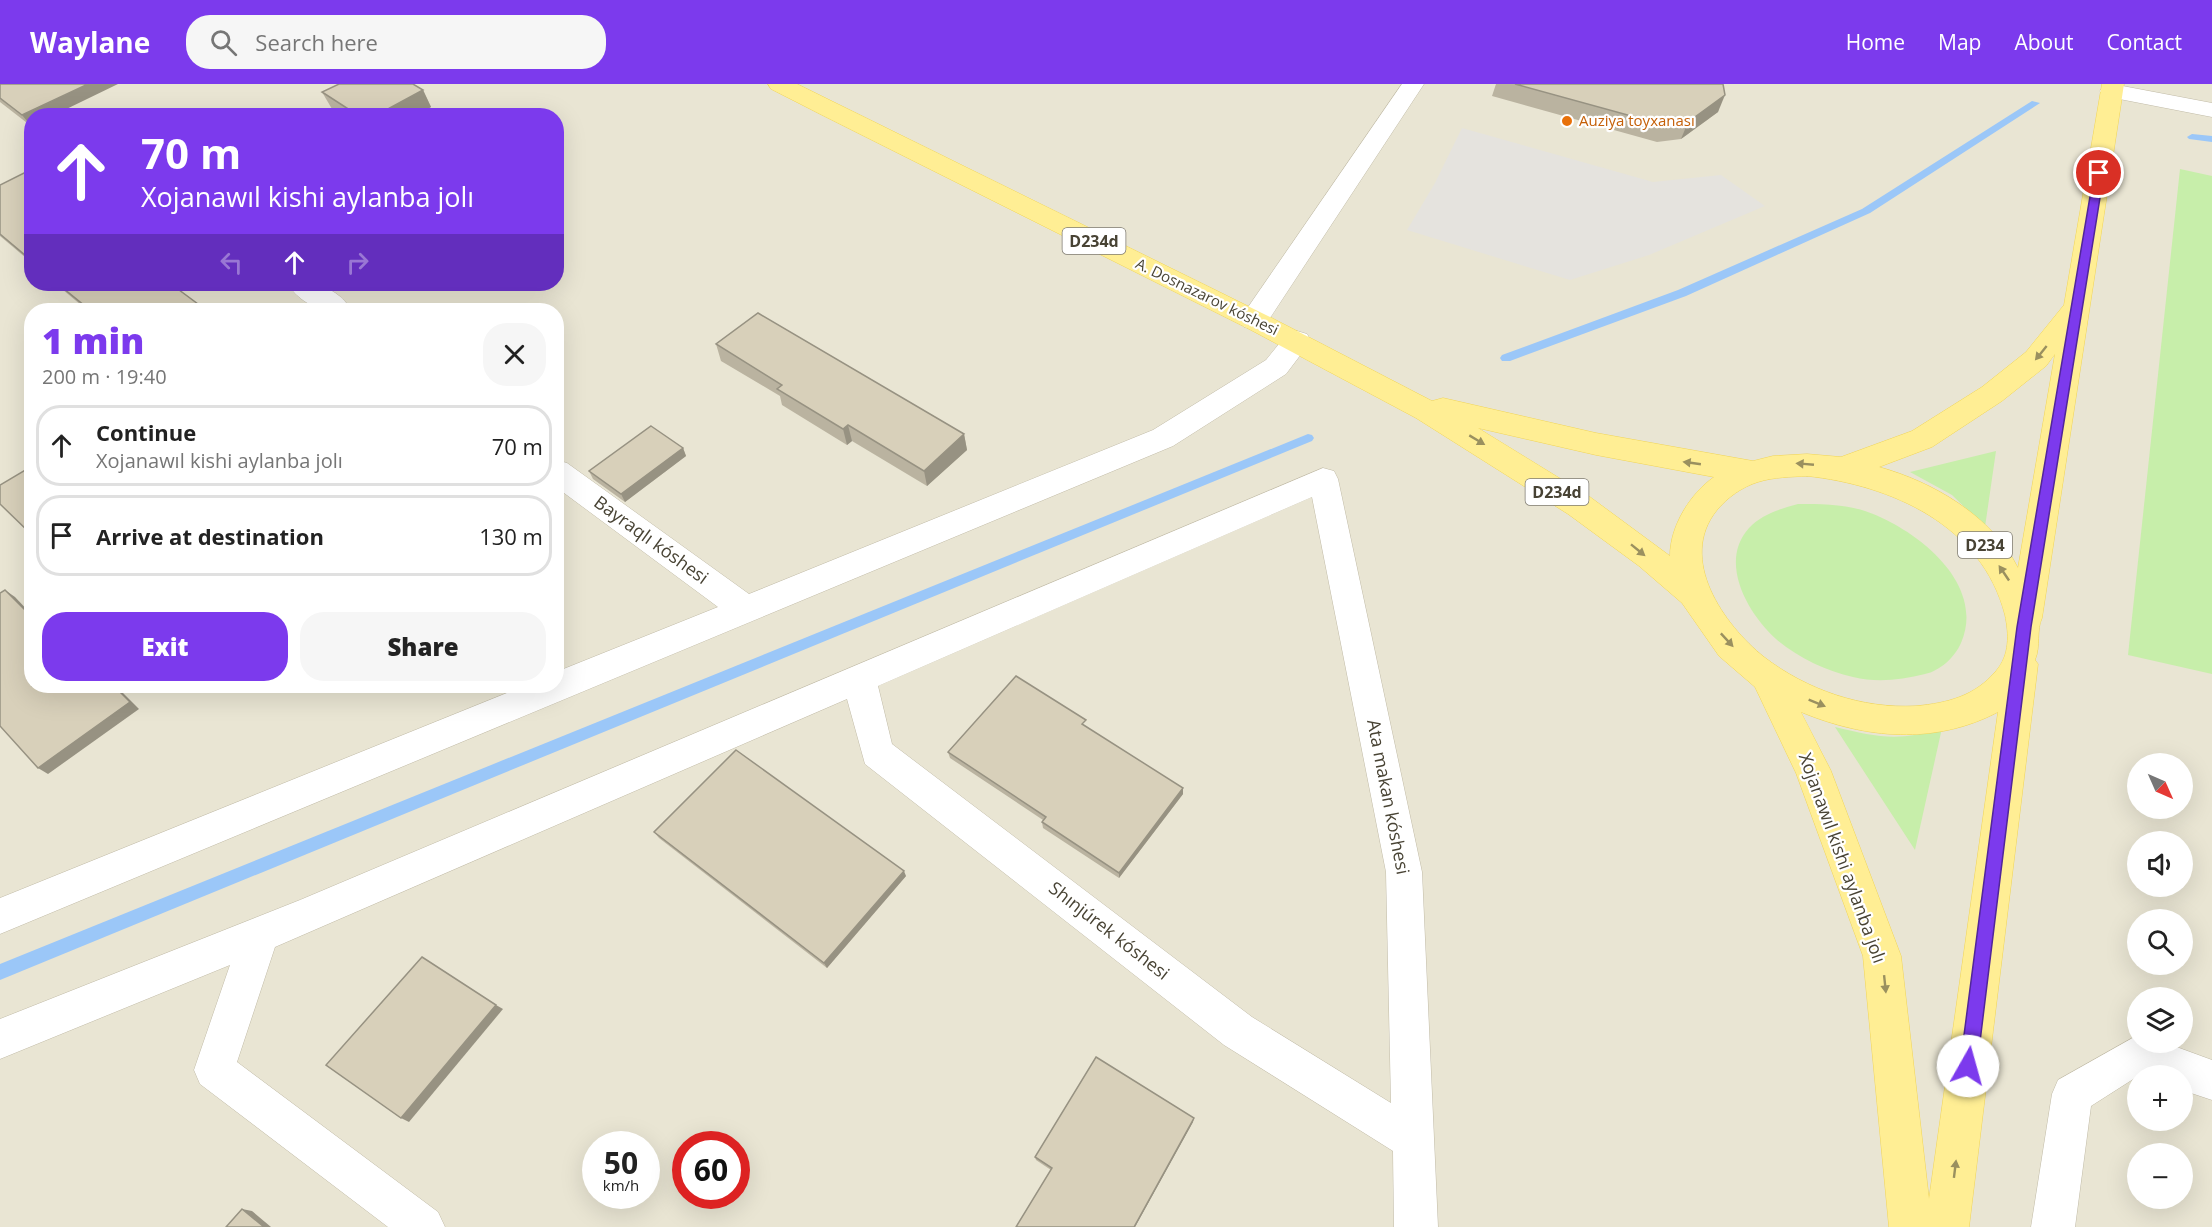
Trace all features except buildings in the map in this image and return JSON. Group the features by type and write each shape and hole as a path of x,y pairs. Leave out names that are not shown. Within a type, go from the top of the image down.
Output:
{"main road":[{"name":"A. Dosnazarov kóshesi","path":"779,84 1409,399"},
{"name":"D234","path":"1947,1227 2023,639 2112,87"},
{"name":"D234","path":"1846,467 1922,439 1992,394 2036,359 2077,306"},
{"name":"D234d","path":"1409,399 1550,436 1648,456 1750,471"},
{"name":"D234d","path":"1409,399 1512,462 1597,519 1696,597"},
{"name":"D234","path":"1696,597 1686,556 1693,519 1715,490 1750,471 1795,463 1846,467 1898,484 1945,510 1985,545 2013,585 2023,639 2007,685 1974,710 1927,722 1873,720 1817,704 1766,676"},
{"path":"1696,597 1724,639 1766,676"},
{"name":"Xojanawıl kishi aylanba jolı","path":"1766,676 1813,771 1882,956 1911,1227"}],"street":[{"path":"1254,320 1413,84"},
{"path":"2112,87 2212,110"},
{"path":"311,291 328,303"},
{"path":"564,684 1163,438 1276,367 1297,341"},
{"name":"Bayraqlı kóshesi","path":"564,477 745,609"},
{"name":"Ata makan kóshesi","path":"859,678 1323,479 1404,872 1416,1227"},
{"path":"0,1039 260,934 859,678"},
{"name":"Shınjúrek kóshesi","path":"859,678 877,753 1238,1031 1413,1140"},
{"path":"0,916 541,693"},
{"path":"260,934 214,1070 423,1227"},
{"path":"2053,1227 2072,1094 2139,1054 2212,1080"}],"shaded area":[{"path":"0,84 2212,84 2212,1227 0,1227"},
{"path":"1462,128 1653,182 1721,175 1765,206 1649,255 1570,280 1407,230 1435,183"}],"green space":[{"path":"2180,169 2212,176 2212,674 2128,655"},
{"path":"1996,451 1985,527 1952,495 1910,472"},
{"path":"1798,504 1823,504 1865,511 1905,530 1942,561 1955,579 1964,599 1966,621 1961,643 1946,663 1931,672 1907,678 1862,679 1812,662 1793,652 1776,639 1747,602 1740,587 1736,556 1740,542 1754,523 1772,513"},
{"path":"1835,727 1888,737 1913,735 1942,728 1915,850"}],"waterway":[{"path":"1506,358 1682,293 1866,211 2035,103"},
{"path":"2192,137 2212,139"},
{"path":"0,972 1308,438"}],"place":[{"name":"Auziya toyxanası","path":"1567,121"}],"route":[{"path":"1968,1066 2023,651 2024,627 2099,173"}]}
